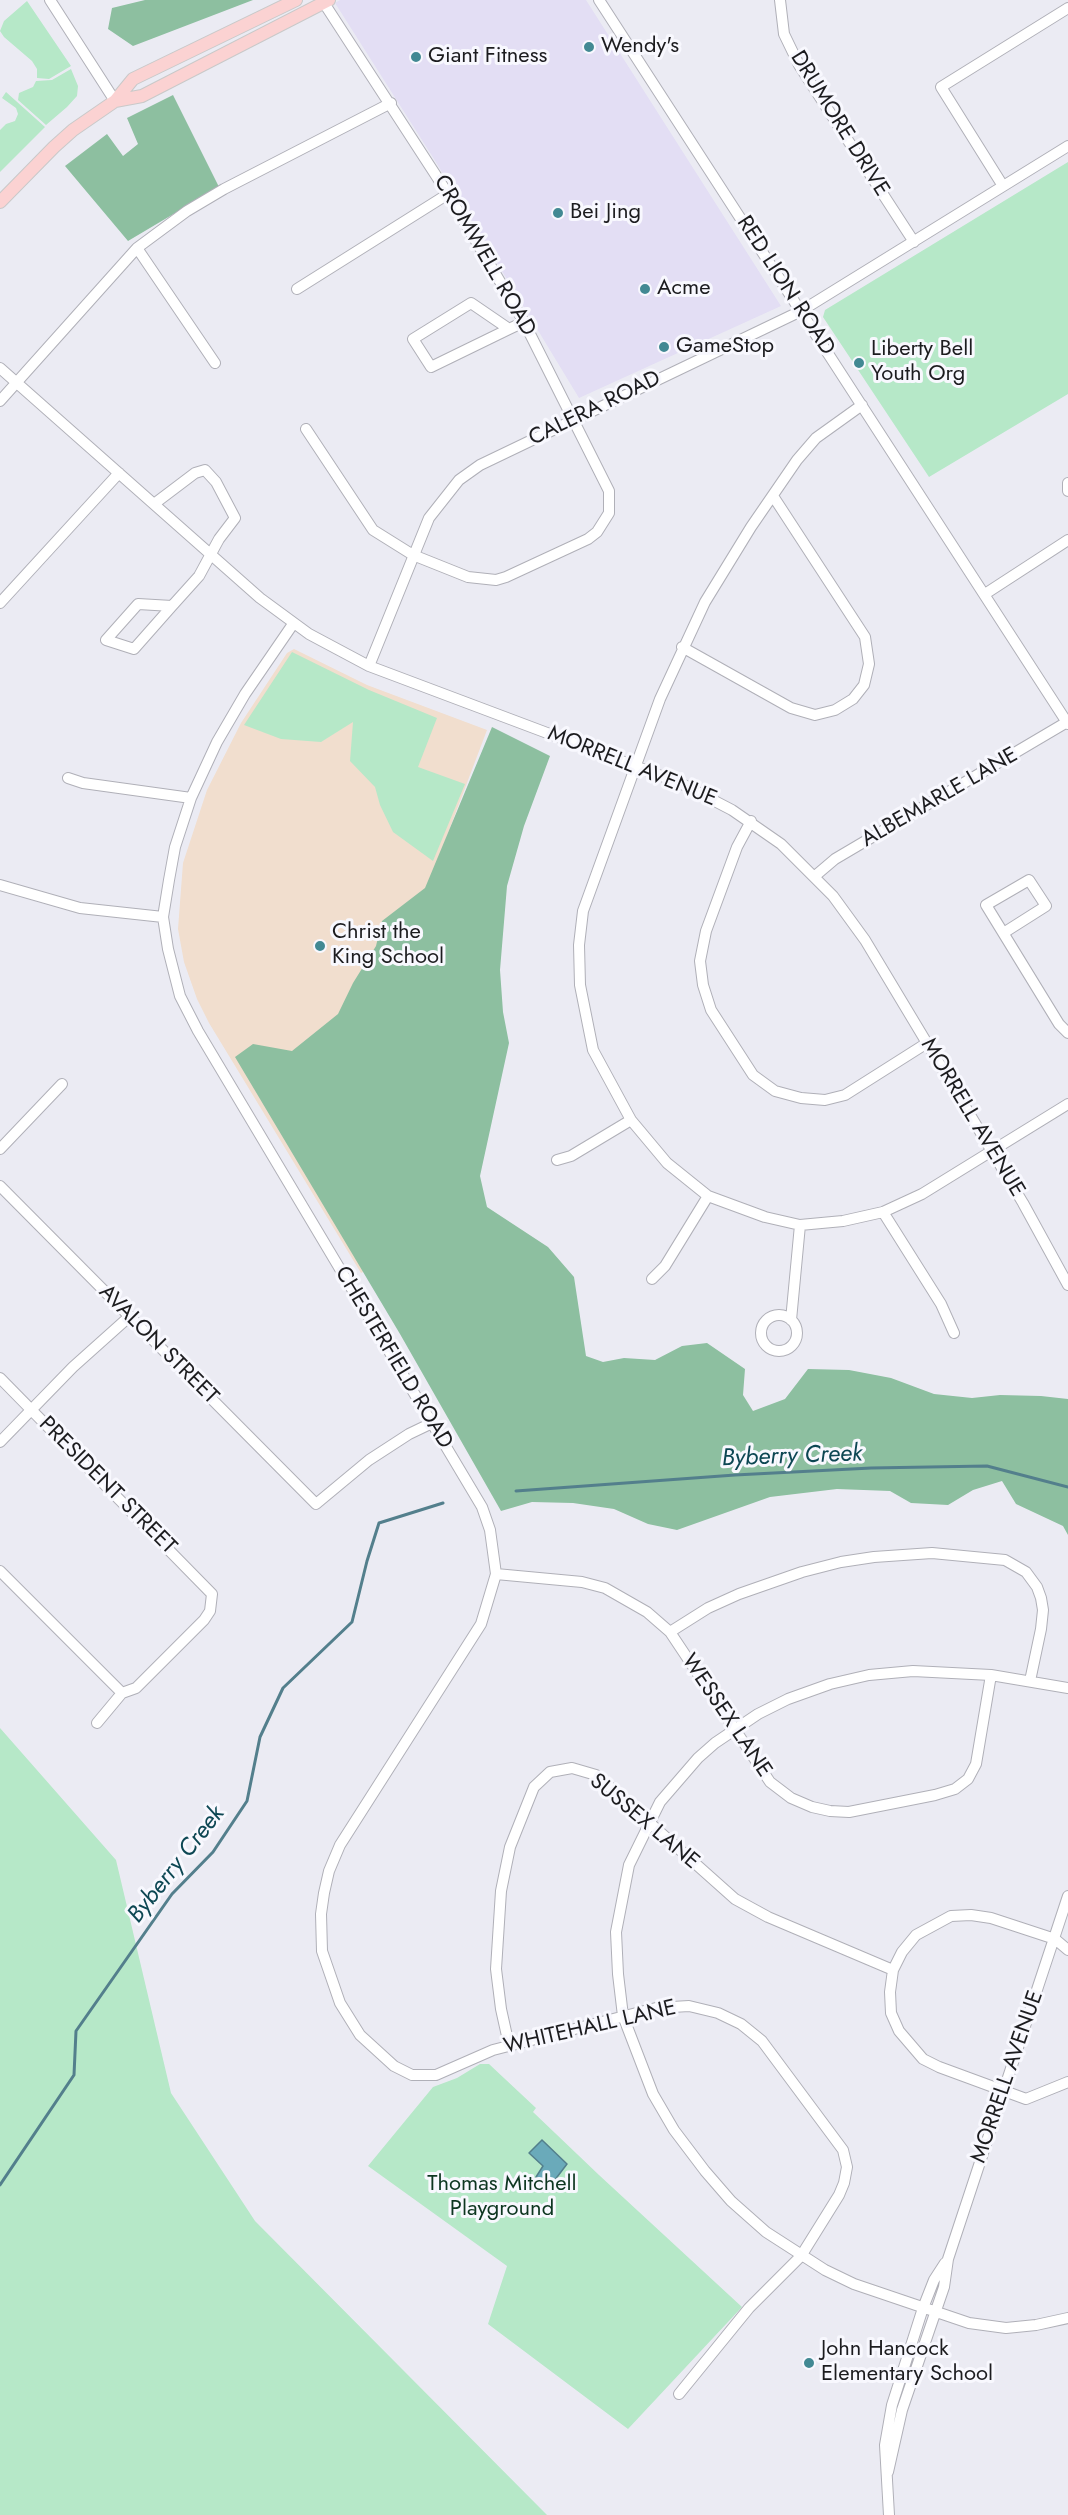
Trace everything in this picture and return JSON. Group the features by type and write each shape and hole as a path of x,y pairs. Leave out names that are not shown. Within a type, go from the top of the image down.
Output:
{"main road":[{"path":"0,202 73,130 115,101 133,79 296,0"},
{"path":"115,101 142,96 325,1"}],"street":[{"path":"50,0 115,101"},
{"name":"RED LION ROAD","path":"599,0 1068,723"},
{"name":"DRUMORE DRIVE","path":"780,0 784,34 799,64 914,242"},
{"name":"CROMWELL ROAD","path":"325,1 448,194 524,322 609,491 609,513 588,539 496,580 468,577 413,555"},
{"path":"1003,186 941,87 1068,8"},
{"path":"0,401 137,248 187,211 214,195 391,103"},
{"name":"CALERA ROAD","path":"369,666 429,518 459,480 480,465 573,419 801,311 1068,146"},
{"path":"297,289 448,194"},
{"path":"137,248 215,363"},
{"path":"508,329 471,303 413,339 431,367 524,322"},
{"name":"MORRELL AVENUE","path":"0,369 293,624 369,666 636,765 698,791 751,822 780,844 815,876 865,940 1050,1248 1068,1285"},
{"path":"862,405 816,438 797,460 727,564 682,646 660,699 583,910 579,945 580,985 593,1050 631,1120 667,1163 708,1196 765,1217 800,1225 843,1221 883,1212 922,1194 1068,1104"},
{"path":"306,429 373,530 413,555"},
{"path":"154,504 195,473 205,470 216,482 235,518 219,539 199,576 134,649 106,640 138,604 172,606"},
{"path":"0,603 119,473"},
{"path":"1068,483 1068,491"},
{"path":"682,646 791,708 815,714 835,710 853,699 864,685 869,664 865,637 773,496"},
{"path":"985,594 1068,540"},
{"name":"CHESTERFIELD ROAD","path":"293,624 245,694 190,798 175,847 163,917 168,949 180,996 198,1031 482,1507 490,1530 496,1574 481,1624 349,1829 329,1871 324,1893 321,1914 322,1951 340,2003 360,2035 394,2066 412,2075"},
{"name":"ALBEMARLE LANE","path":"815,876 835,860 1068,723"},
{"path":"68,778 83,783 190,798"},
{"path":"751,822 737,848 706,931 700,961 703,985 711,1010 753,1075 775,1091 801,1098 825,1100 845,1095 927,1043"},
{"path":"1005,932 1046,906 1029,880 986,905 1005,932 1059,1024 1068,1033"},
{"path":"0,885 80,908 163,917"},
{"path":"0,1149 62,1084"},
{"path":"557,1160 571,1156 631,1120"},
{"name":"AVALON STREET","path":"0,1186 316,1504 369,1460 409,1434 432,1423"},
{"path":"652,1279 665,1266 708,1196"},
{"path":"883,1212 941,1304 954,1333"},
{"path":"791,1320 800,1225"},
{"path":"0,1442 73,1367 130,1316"},
{"name":"PRESIDENT STREET","path":"0,1378 212,1594 210,1611 204,1620 136,1688 122,1693"},
{"path":"670,1632 708,1608 739,1594 802,1572 841,1562 933,1553 1005,1560 1026,1572 1037,1587 1041,1598 1043,1610 1041,1629 1030,1681"},
{"path":"0,1571 122,1693 98,1723"},
{"name":"WESSEX LANE","path":"496,1574 564,1578 605,1588 647,1612 670,1632 770,1782 791,1798 812,1808 830,1812 849,1812 935,1795 955,1789 968,1779 976,1764 990,1675"},
{"path":"1068,1688 990,1675 914,1671 869,1675 830,1684 758,1714 715,1743 676,1780 648,1822 629,1865 616,1932 623,2016 652,2094 674,2130 705,2171 731,2201 766,2232 801,2256 854,2284 969,2323 1006,2328 1036,2325 1068,2318"},
{"name":"SUSSEX LANE","path":"509,2045 501,2009 496,1969 499,1914 510,1847 534,1787 550,1772 572,1768 596,1775 735,1899 750,1908 893,1970"},
{"name":"MORRELL AVENUE","path":"888,2472 902,2410 944,2287 948,2259 1068,1896"},
{"path":"1068,1950 1055,1940 991,1918 971,1915 951,1916 916,1935 902,1952 893,1970 890,1992 891,2013 899,2031 923,2059 1026,2099 1068,2082"},
{"name":"WHITEHALL LANE","path":"412,2075 436,2075 476,2055 656,2008 689,2006 718,2013 741,2024 769,2050 843,2150 847,2167 839,2195 801,2256 749,2308 679,2394"},
{"name":"MORRELL AVENUE","path":"889,2515 885,2445 890,2414 923,2308 934,2280 948,2259"}],"shaded area":[{"path":"340,0 586,0 781,306 579,398 434,159 335,3"},
{"name":"Christ the King School","path":"294,649 367,685 487,730 434,870 410,1246 361,1273 209,1023 197,999 184,962 178,929 183,863 207,790 241,723 287,653"}],"green space":[{"path":"145,0 253,0 133,46 108,29 112,8"},
{"path":"27,1 71,66 49,79 37,78 37,69 32,61 0,31 4,21"},
{"path":"71,69 78,86 77,96 46,125 18,100 19,93 33,87 36,81 52,80"},
{"path":"6,92 45,127 0,172 0,130 6,124 15,121 18,114 16,108 2,98"},
{"path":"173,95 219,187 128,241 65,166 107,134 123,156 138,144 127,118"},
{"path":"1068,162 1068,394 929,477 823,317 825,310"},
{"path":"292,652 369,690 437,718 418,767 465,784 433,861 393,832 380,805 375,787 350,761 353,722 321,742 281,739 244,725"},
{"path":"492,727 550,756 524,826 507,886 500,970 503,1012 509,1043 480,1176 487,1207 548,1247 574,1277 586,1356 603,1362 624,1358 655,1360 682,1346 707,1343 745,1369 743,1395 753,1411 785,1399 808,1369 849,1370 891,1378 934,1394 972,1398 1000,1395 1068,1399 1068,1535 1063,1526 1016,1504 1002,1481 973,1490 948,1505 911,1503 890,1491 837,1489 770,1497 677,1530 648,1524 614,1509 573,1503 532,1502 501,1511 400,1334 235,1057 253,1044 292,1051 338,1014 353,983 376,946 382,921 425,888"},
{"path":"0,1728 116,1860 171,2093 255,2221 547,2515 0,2515"},
{"name":"Thomas Mitchell Playground","path":"480,2064 489,2064 536,2108 533,2112 742,2307 628,2429 488,2324 507,2266 368,2166 433,2087 457,2078"}],"water":[{"path":"542,2140 567,2164 551,2185 536,2177 543,2166 529,2153"}],"waterway":[{"name":"Byberry Creek","path":"516,1491 735,1475 871,1468 987,1466 1068,1487"},
{"name":"Byberry Creek","path":"0,2185 74,2075 76,2031 172,1894 213,1852 247,1801 260,1737 283,1688 352,1622 379,1523 443,1503"}],"place":[{"name":"Wendy's","path":"589,47"},
{"name":"Giant Fitness","path":"416,57"},
{"name":"Bei Jing","path":"558,213"},
{"name":"Acme","path":"645,289"},
{"name":"GameStop","path":"664,347"},
{"name":"Liberty Bell Youth Org","path":"859,363"},
{"name":"Christ the King School","path":"320,946"},
{"name":"John Hancock Elementary School","path":"809,2363"}]}
